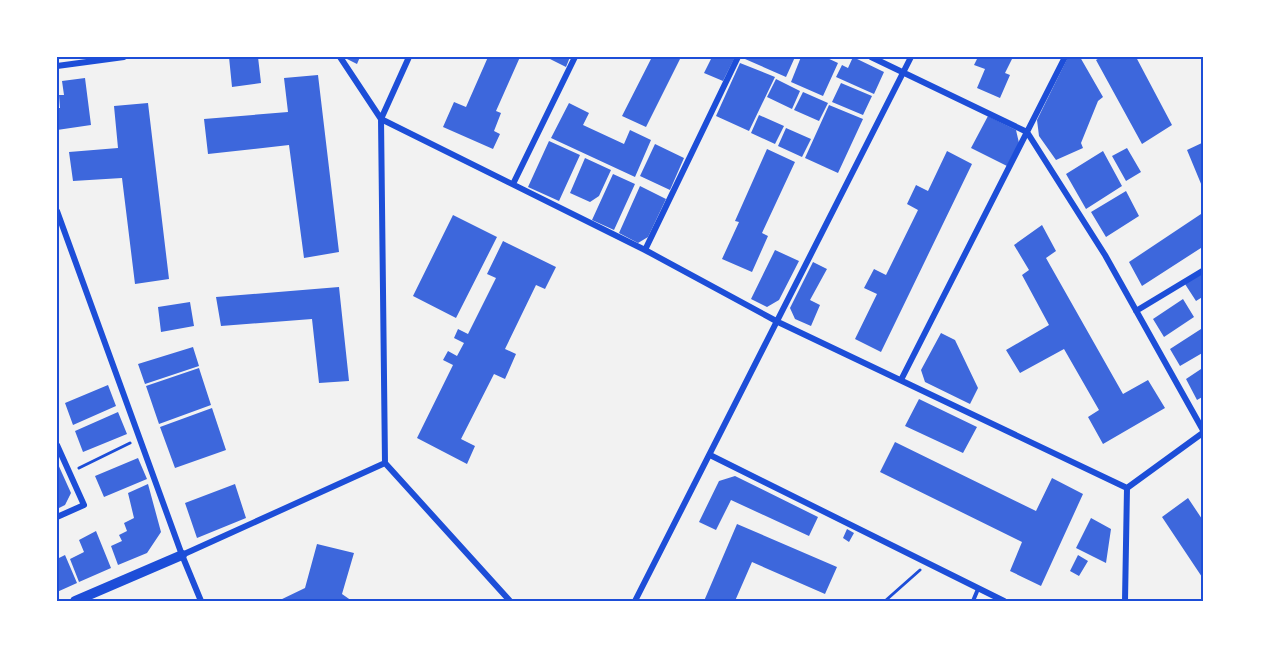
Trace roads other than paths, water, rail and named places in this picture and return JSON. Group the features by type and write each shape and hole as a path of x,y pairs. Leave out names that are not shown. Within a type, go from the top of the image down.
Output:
{"main road":[{"path":"75,601 182,555"}],"street":[{"path":"57,66 124,57"},
{"path":"340,57 381,119 645,250 778,322 1127,488"},
{"path":"409,57 381,119 385,463 510,601"},
{"path":"513,184 575,57"},
{"path":"645,250 738,57"},
{"path":"871,57 1027,132 1105,255 1204,432 1127,488"},
{"path":"635,601 911,57"},
{"path":"901,380 1065,57"},
{"path":"57,211 182,555 201,601"},
{"path":"1136,311 1204,270"},
{"path":"57,446 84,505 57,517"},
{"path":"710,455 1004,601"},
{"path":"182,555 385,463"},
{"path":"1125,601 1127,488"}],"lane":[{"path":"973,601 978,588"}]}
